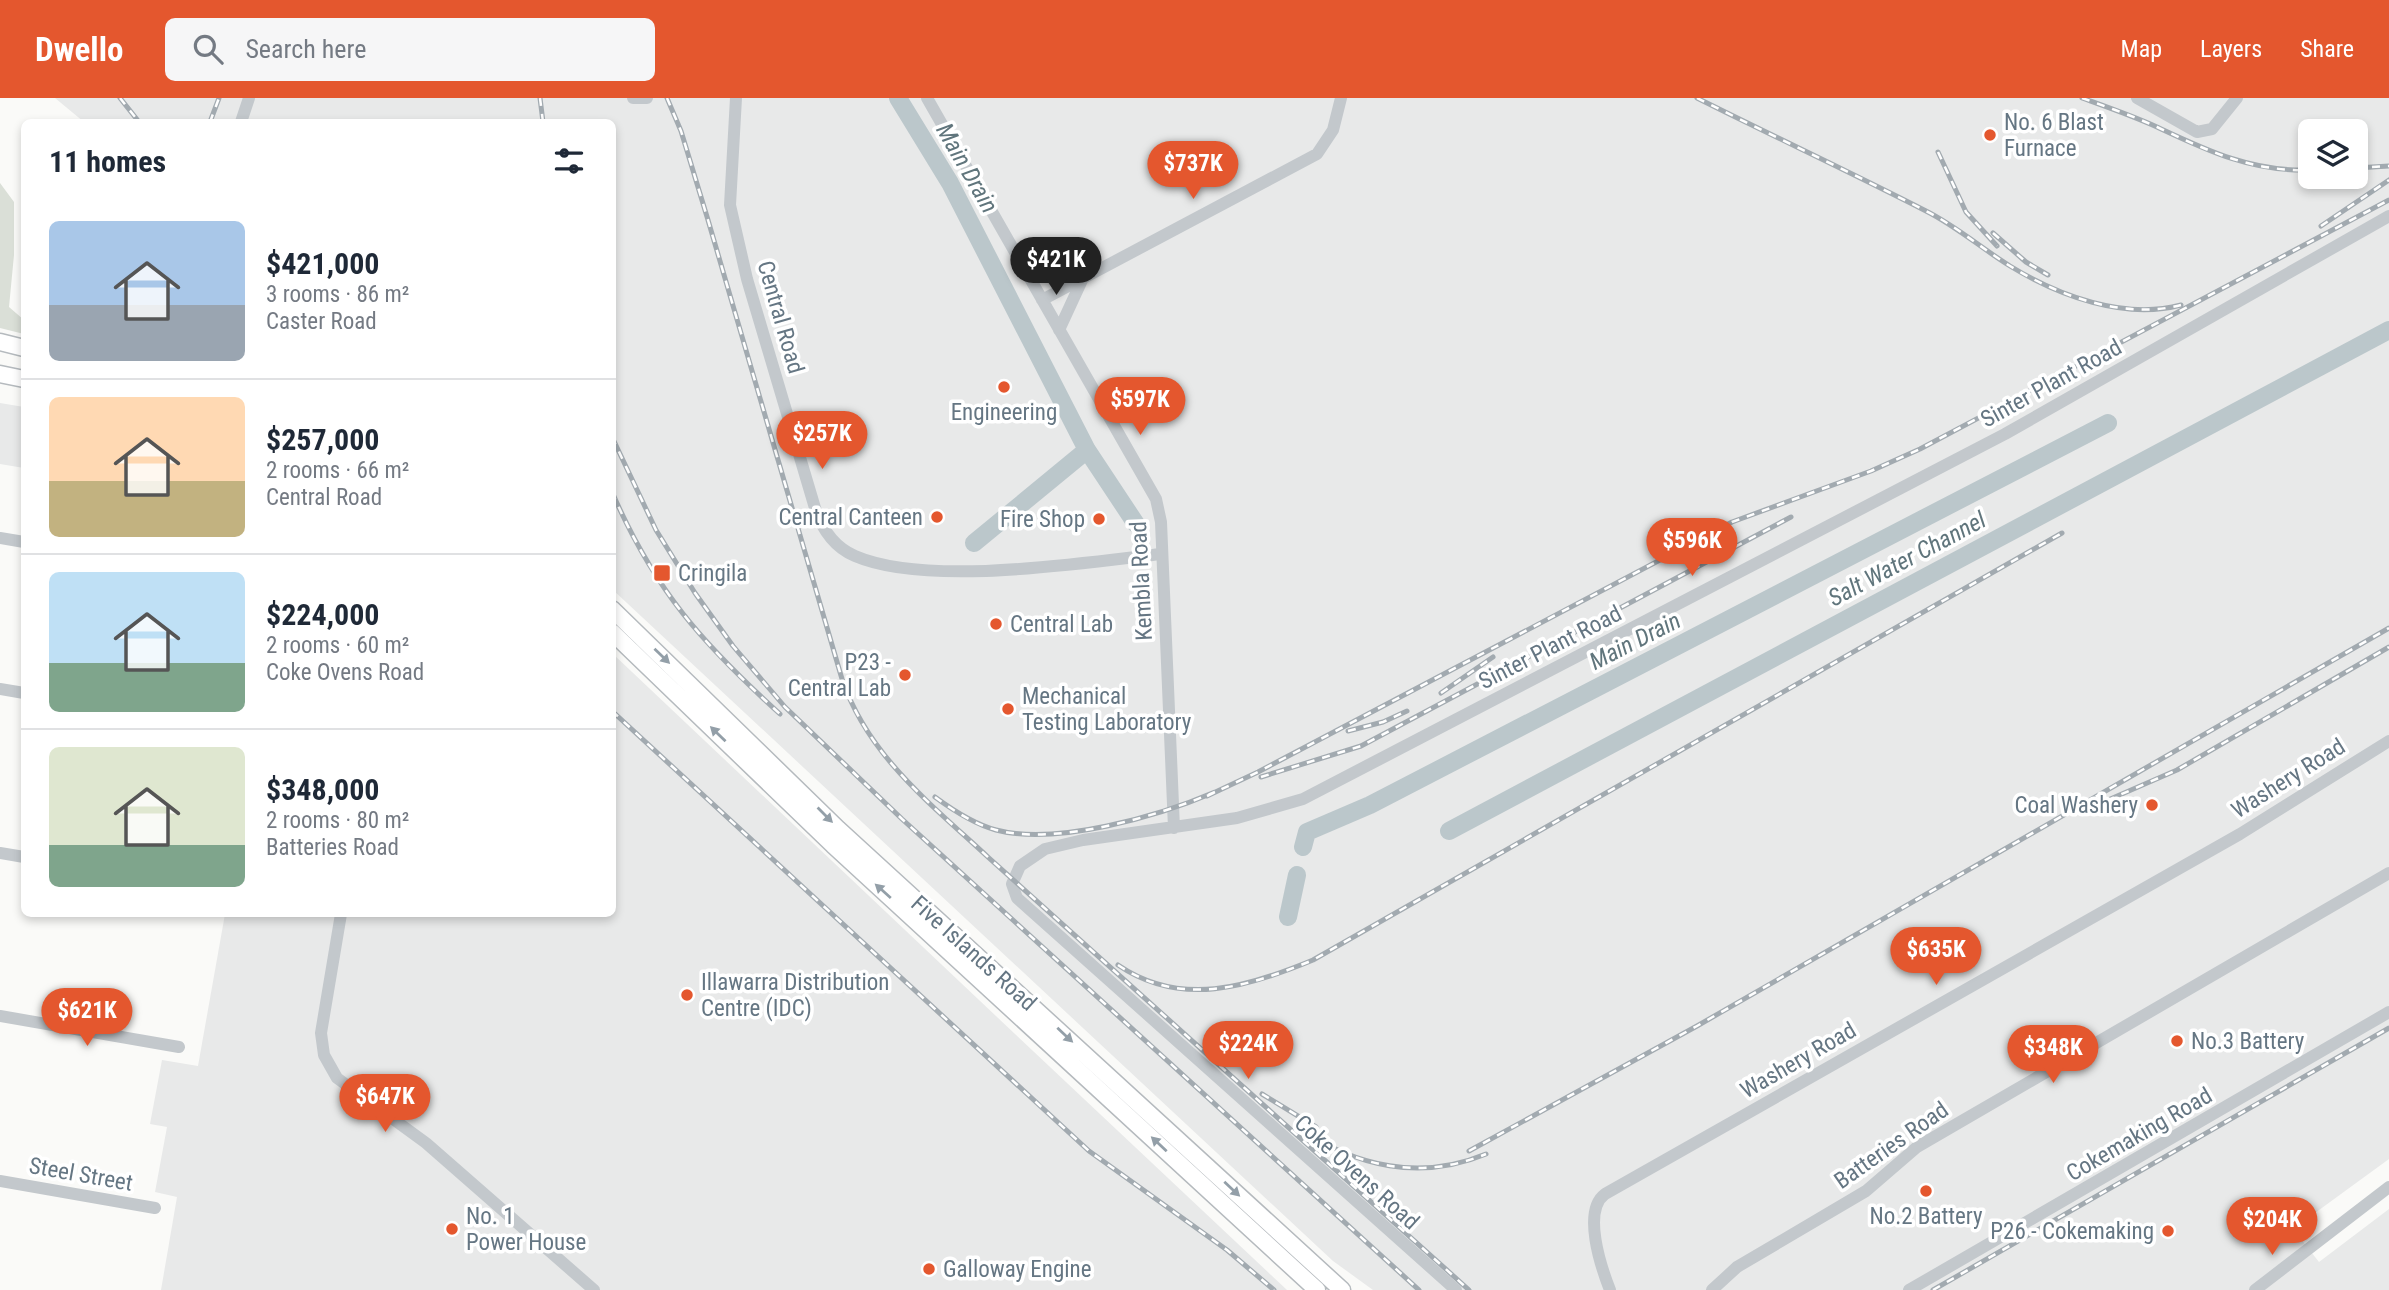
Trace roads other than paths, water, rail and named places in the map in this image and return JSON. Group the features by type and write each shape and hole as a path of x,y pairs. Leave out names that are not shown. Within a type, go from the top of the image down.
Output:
{"main road":[{"path":"0,342 21,347"},
{"path":"0,351 21,355"},
{"path":"0,374 21,378"},
{"name":"Five Islands Road","path":"616,613 838,828 1342,1290"},
{"name":"Five Islands Road","path":"616,636 833,845 1317,1290"}],"street":[{"path":"243,119 249,98"},
{"path":"633,98 647,98"},
{"name":"Central Road","path":"736,98 730,205 747,279 816,509 833,541 853,556 868,561 959,572 1161,554"},
{"name":"Kembla Road","path":"927,98 1156,499 1161,522 1174,828"},
{"path":"1042,300 1317,154 1333,130 1341,98"},
{"path":"2137,98 2197,132 2212,129 2237,98"},
{"name":"Sinter Plant Road","path":"1012,889 1012,879 1020,866 1045,849 1083,840 1255,814 1303,799 2005,434 2389,216"},
{"path":"1059,330 1083,278"},
{"path":"0,538 21,542"},
{"path":"0,689 21,692"},
{"name":"Washery Road","path":"1610,1290 1600,1266 1594,1218 1597,1202 1605,1194 2240,834 2389,741"},
{"path":"0,853 21,857"},
{"name":"Batteries Road","path":"1712,1290 1737,1267 1866,1191 1917,1147 2389,873"},
{"name":"Coke Ovens Road","path":"1012,889 1017,898 1456,1290"},
{"path":"340,917 321,1033 324,1055 337,1078 426,1143 594,1290"},
{"name":"Cokemaking Road","path":"1909,1290 2389,1012"},
{"path":"0,1016 179,1047"},
{"name":"Steel Street","path":"0,1181 155,1208"},
{"path":"2255,1290 2389,1187"}],"waterway":[{"name":"Main Drain","path":"898,98 950,183 1087,450 1136,524"},
{"name":"Salt Water Channel","path":"1449,831 2389,330"},
{"name":"Main Drain","path":"1303,847 1307,832 1370,805 2108,423"},
{"name":"Main Drain","path":"974,543 1087,450"},
{"name":"Main Drain","path":"1288,917 1297,875"}],"railway":[{"path":"120,98 137,119"},
{"path":"211,119 219,98"},
{"path":"540,98 543,119"},
{"path":"667,98 681,131 708,220 842,679 853,707 868,732 903,777 945,818 1469,1290"},
{"path":"1697,98 1926,211 2010,266 2049,287 2115,307 2159,309 2181,305"},
{"path":"2082,98 2231,158 2269,168 2298,170"},
{"path":"1938,152 1966,212 1997,246"},
{"path":"2368,167 2389,166"},
{"path":"2321,226 2389,180"},
{"path":"1207,796 1258,772 1732,522 1871,471 1920,449 2389,200"},
{"path":"1993,233 2026,262 2048,275"},
{"path":"616,445 656,530 695,593 733,646 785,707 902,819 1419,1290"},
{"path":"616,501 645,558 683,614 727,663 780,714"},
{"path":"1261,777 1361,746 1791,517"},
{"path":"1118,965 1142,978 1166,986 1215,989 1264,978 1313,960 2062,533"},
{"path":"1469,1151 1697,1026 2389,628"},
{"path":"2092,807 2177,770 2389,647"},
{"path":"1441,693 1493,657"},
{"path":"1348,731 1383,722 1407,711"},
{"path":"616,715 1089,1151 1227,1250 1274,1290"},
{"path":"935,797 964,816 996,830 1020,834 1048,834 1137,819 1215,792"},
{"path":"1933,1290 2389,1028"},
{"path":"1262,1094 1316,1127"},
{"path":"1299,1128 1343,1152 1390,1166 1437,1167 1486,1154"}],"place":[{"name":"No. 6 Blast Furnace","path":"1990,135"},
{"name":"Engineering","path":"1004,387"},
{"name":"Central Canteen","path":"937,517"},
{"name":"Fire Shop","path":"1099,519"},
{"name":"Cringila","path":"662,573"},
{"name":"Central Lab","path":"996,624"},
{"name":"P23 - Central Lab","path":"905,675"},
{"name":"Mechanical Testing Laboratory","path":"1008,709"},
{"name":"Coal Washery","path":"2152,805"},
{"name":"Illawarra Distribution Centre (IDC)","path":"687,995"},
{"name":"No.3 Battery","path":"2177,1041"},
{"name":"No.2 Battery","path":"1926,1191"},
{"name":"No. 1 Power House","path":"452,1229"},
{"name":"P26 - Cokemaking","path":"2168,1231"},
{"name":"Galloway Engine","path":"929,1269"}]}
